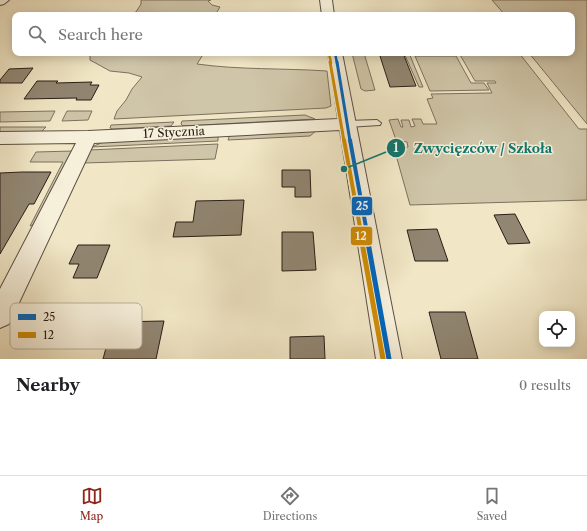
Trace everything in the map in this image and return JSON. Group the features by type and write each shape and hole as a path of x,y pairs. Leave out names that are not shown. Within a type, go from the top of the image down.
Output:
{"street":[{"path":"326,0 328,12"},
{"path":"336,56 389,359"},
{"name":"17 Stycznia","path":"0,138 88,137 347,124"},
{"path":"0,315 88,137"}],"lane":[{"path":"347,124 376,123"}],"shaded area":[{"path":"141,0 211,0 208,1 212,5 220,7 217,12 136,12 141,4"},
{"path":"492,0 587,0 587,124 531,56 575,56 575,12 502,12"},
{"path":"90,56 202,56 197,64 229,67 327,71 331,106 326,108 114,119 117,111 142,77 129,73 110,71 90,60"},
{"path":"353,56 365,56 375,90 365,91 361,89"},
{"path":"405,56 410,56 423,87 419,87"},
{"path":"415,56 456,56 471,83 484,83 489,90 430,91"},
{"path":"461,56 521,56 579,129 587,129 587,200 410,205 394,148 397,148 398,152 403,152 403,148 408,147 407,142 396,140 389,120 398,119 401,127 403,127 401,120 409,120 411,127 415,126 412,119 421,119 423,124 437,124 427,99 433,98 431,94 492,93 487,83 496,83 495,81 475,81"},
{"path":"55,111 50,121 0,122 0,112"},
{"path":"67,111 92,111 88,120 62,121"},
{"path":"305,115 315,119 183,126 181,124 182,121"},
{"path":"174,122 171,126 110,128 111,125"},
{"path":"0,127 46,127 41,132 0,132"},
{"path":"317,130 310,136 228,140 231,135"},
{"path":"218,137 218,141 92,147 103,142"},
{"path":"218,144 215,159 84,163 89,150"},
{"path":"73,151 37,223 30,226 63,162 30,162 36,152"}],"building":[{"path":"380,56 404,56 416,86 390,87"},
{"path":"33,68 22,83 0,83 0,80 9,69"},
{"path":"37,81 58,81 56,83 92,82 90,85 99,85 91,100 76,100 77,98 24,99"},
{"path":"282,170 310,170 311,197 295,197 295,187 282,187"},
{"path":"51,172 34,204 29,204 0,254 0,173"},
{"path":"244,200 241,235 173,237 176,222 193,222 196,201"},
{"path":"515,214 530,243 508,244 494,215"},
{"path":"437,229 448,261 415,261 407,230"},
{"path":"282,232 313,232 316,270 282,271"},
{"path":"78,245 110,245 97,278 73,278 79,264 69,264"},
{"path":"429,312 465,312 478,359 441,359"},
{"path":"142,321 164,321 156,359 103,359 106,349 142,349"},
{"path":"324,336 325,359 290,359 290,337"}],"transit line":[{"name":"12","path":"329,56 383,359"},
{"name":"25","path":"336,56 389,359"}],"place":[{"name":"Zwycięzców / Szkoła","path":"344,169"}]}
